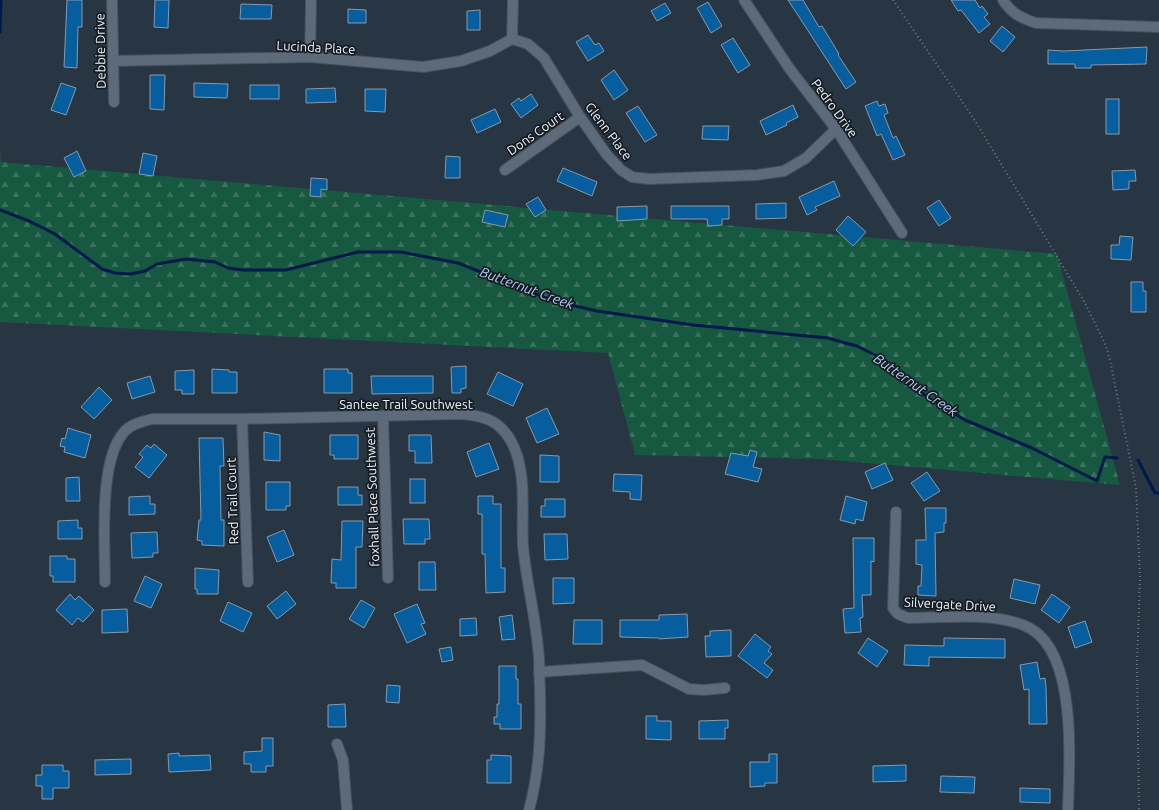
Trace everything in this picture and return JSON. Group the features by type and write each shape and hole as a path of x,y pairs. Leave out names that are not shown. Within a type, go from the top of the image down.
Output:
{"street":[{"name":"Debbie Drive","path":"112,0 114,102"},
{"path":"310,57 311,0"},
{"path":"512,40 513,0"},
{"name":"Pedro Drive","path":"744,0 789,68 836,130 902,233"},
{"path":"1003,0 1008,9 1019,16 1036,23 1159,27"},
{"name":"Lucinda Place","path":"113,61 310,57 423,67 461,61 490,51 512,40"},
{"name":"Glenn Place","path":"512,40 528,44 544,58 580,117 607,155 621,170 632,177 649,179 757,175 784,171 806,158 836,130"},
{"name":"Dons Court","path":"505,170 580,117"},
{"name":"Santee Trail Southwest","path":"105,582 105,506 108,469 112,451 125,430 152,419 474,415 491,420 503,430 511,442 518,458 521,481 523,546 539,649 541,739 537,780 529,810"},
{"name":"foxhall Place Southwest","path":"383,416 388,578"},
{"name":"Red Trail Court","path":"242,419 248,582"},
{"name":"Silvergate Drive","path":"896,512 893,608 898,614 908,618 989,618 1022,624 1033,629 1042,636 1050,648 1060,668 1065,688 1069,754 1068,810"},
{"path":"539,672 642,665 689,689 704,690 724,688"},
{"path":"337,744 343,760 347,810"}],"path":[{"path":"893,0 974,119 1085,303 1106,346 1136,488 1140,577 1137,664 1139,810"}],"green space":[{"path":"0,147 1,162 1057,254 1120,485 821,459 635,455 608,353 0,322"}],"building":[{"path":"67,0 82,0 82,27 78,27 77,68 64,67"},
{"path":"155,0 169,0 168,28 154,27"},
{"path":"788,0 803,0 819,27 822,26 839,54 838,55 856,82 846,89"},
{"path":"951,0 975,0 980,8 982,6 988,14 984,17 990,24 979,33 961,10 958,11"},
{"path":"708,2 722,26 711,33 697,8"},
{"path":"665,3 671,13 657,21 651,11"},
{"path":"241,4 272,5 271,19 240,19"},
{"path":"348,9 366,10 366,23 348,23"},
{"path":"480,10 480,30 467,30 467,11"},
{"path":"1002,26 1015,37 1003,52 990,41"},
{"path":"588,35 595,45 599,43 604,51 588,61 576,42"},
{"path":"733,38 750,65 738,73 721,45"},
{"path":"1147,47 1146,64 1091,65 1091,68 1075,68 1075,64 1048,64 1048,50 1064,51"},
{"path":"614,70 628,90 614,100 601,80"},
{"path":"150,75 165,75 164,110 150,109"},
{"path":"61,83 76,88 66,115 51,110"},
{"path":"194,83 228,84 227,98 194,97"},
{"path":"250,85 279,85 279,99 250,99"},
{"path":"335,88 336,102 306,103 306,89"},
{"path":"365,89 386,89 385,112 365,111"},
{"path":"531,94 538,105 521,118 511,104 519,98 521,101"},
{"path":"1106,99 1119,99 1119,134 1106,134"},
{"path":"877,101 879,106 885,104 888,113 884,115 893,138 896,136 905,155 893,160 881,134 877,136 865,106"},
{"path":"793,105 798,117 786,123 787,125 766,135 760,121"},
{"path":"638,106 657,135 645,142 626,113"},
{"path":"495,109 501,122 477,133 471,120"},
{"path":"703,126 729,126 728,140 702,139"},
{"path":"77,151 86,171 74,177 64,158"},
{"path":"143,153 157,156 153,176 139,174"},
{"path":"446,156 460,157 460,178 445,178"},
{"path":"563,168 597,182 592,196 557,181"},
{"path":"1135,170 1136,181 1129,181 1129,189 1113,190 1112,171"},
{"path":"311,178 327,179 327,190 321,189 321,197 310,196"},
{"path":"834,181 840,196 815,207 817,210 807,215 799,197"},
{"path":"538,197 546,210 535,217 526,204"},
{"path":"939,200 951,218 939,226 927,208"},
{"path":"786,203 786,218 756,219 756,204"},
{"path":"647,206 647,219 617,221 617,207"},
{"path":"671,206 729,206 729,219 722,219 722,225 708,226 707,219 671,219"},
{"path":"485,210 508,215 505,227 482,222"},
{"path":"848,216 866,232 853,246 836,230"},
{"path":"1120,236 1133,237 1131,260 1111,259 1111,245 1119,245"},
{"path":"1131,282 1143,282 1143,291 1146,291 1146,312 1131,312"},
{"path":"466,366 466,388 461,389 461,393 452,393 451,367"},
{"path":"212,369 237,372 237,393 212,393"},
{"path":"324,369 348,369 348,373 352,373 352,393 324,393"},
{"path":"194,370 194,394 182,394 182,390 175,390 175,371"},
{"path":"498,372 523,384 513,406 487,394"},
{"path":"150,376 155,392 132,399 127,383"},
{"path":"371,376 433,376 433,393 372,394"},
{"path":"99,387 112,400 94,419 81,407"},
{"path":"547,408 559,434 537,443 526,418"},
{"path":"68,428 91,435 85,458 64,452 65,447 60,446 62,438 65,439"},
{"path":"264,432 280,435 280,461 264,460"},
{"path":"330,435 358,435 358,459 334,459 334,455 330,455"},
{"path":"409,435 431,435 432,463 415,463 415,451 409,451"},
{"path":"199,438 223,438 224,466 220,466 221,520 224,520 224,546 202,545 202,541 197,540 199,520 201,520"},
{"path":"489,443 499,469 476,477 467,452"},
{"path":"154,444 167,455 149,478 135,467 143,457 139,454 147,445 151,448"},
{"path":"750,450 757,452 753,467 762,469 758,482 725,474 731,453 748,456"},
{"path":"540,455 559,456 559,482 540,482"},
{"path":"885,463 893,480 872,489 865,472"},
{"path":"927,472 940,491 924,501 911,483"},
{"path":"614,474 642,475 641,500 630,499 630,492 613,491"},
{"path":"79,477 80,501 66,501 66,478"},
{"path":"410,479 425,479 425,503 410,503"},
{"path":"266,482 290,482 290,506 286,506 286,510 266,510"},
{"path":"338,487 358,487 358,495 362,495 362,505 338,505"},
{"path":"150,496 150,504 155,504 155,514 129,515 129,497"},
{"path":"478,496 493,496 493,504 501,504 501,568 505,568 505,592 486,593 485,554 482,554 482,514 478,514"},
{"path":"846,496 867,502 863,521 856,519 855,524 840,520"},
{"path":"545,499 565,499 565,517 541,517 541,506 545,506"},
{"path":"925,508 946,508 946,523 944,523 944,532 935,533 936,596 918,595 918,586 921,586 922,565 916,564 916,540 926,540"},
{"path":"403,519 429,519 430,539 425,539 425,544 404,544"},
{"path":"78,520 78,528 82,528 82,539 58,539 58,521"},
{"path":"342,521 363,521 362,547 356,547 356,588 336,588 336,583 331,583 332,559 341,560"},
{"path":"284,530 294,555 277,562 267,537"},
{"path":"157,532 158,553 153,553 153,557 132,558 131,533"},
{"path":"544,534 567,534 568,559 545,560"},
{"path":"853,538 874,538 874,562 871,561 871,595 862,595 863,617 860,618 861,632 845,633 843,609 854,608"},
{"path":"50,556 67,556 67,559 75,559 75,582 53,582 53,576 50,576"},
{"path":"419,562 435,562 436,590 419,590"},
{"path":"195,568 219,570 218,594 197,594 197,589 195,589"},
{"path":"145,576 162,584 151,608 134,601"},
{"path":"553,578 574,578 574,603 553,604"},
{"path":"1014,579 1040,585 1035,604 1010,598"},
{"path":"286,591 296,604 277,619 267,606"},
{"path":"70,594 75,600 79,596 94,610 83,622 78,618 72,625 56,610"},
{"path":"1052,594 1070,607 1059,623 1041,610"},
{"path":"361,600 375,608 364,628 349,619"},
{"path":"228,602 252,613 243,632 220,621"},
{"path":"417,604 425,623 421,624 426,634 407,643 394,614"},
{"path":"127,609 128,632 102,633 102,610"},
{"path":"687,614 688,637 659,639 620,637 620,620 659,620 659,615"},
{"path":"512,615 515,639 502,640 499,617"},
{"path":"476,618 477,635 460,636 460,619"},
{"path":"574,620 602,620 602,644 573,644"},
{"path":"1085,621 1092,642 1075,648 1068,627"},
{"path":"731,630 731,656 706,657 705,636 710,636 710,631"},
{"path":"755,634 771,647 768,651 772,654 764,663 773,670 767,678 738,656"},
{"path":"868,638 888,651 877,667 858,653"},
{"path":"944,638 1005,639 1005,658 929,657 929,666 904,665 905,645 944,646"},
{"path":"451,647 453,660 442,662 439,649"},
{"path":"1037,662 1040,679 1045,678 1047,724 1029,724 1029,689 1024,690 1020,665"},
{"path":"499,666 516,666 516,679 518,679 518,704 521,704 521,729 500,729 500,724 494,724 494,717 497,717 497,704 499,704"},
{"path":"387,685 400,686 399,703 386,702"},
{"path":"345,704 346,727 328,727 328,705"},
{"path":"646,716 657,716 657,721 671,721 671,740 646,739"},
{"path":"728,720 728,728 725,728 725,739 699,739 699,721"},
{"path":"262,738 273,738 273,766 266,766 266,772 251,772 251,764 244,764 244,752 262,751"},
{"path":"179,753 179,756 210,755 211,770 169,772 168,754"},
{"path":"769,754 777,754 777,783 765,783 765,786 750,787 750,762 769,762"},
{"path":"491,755 511,756 511,783 487,783 487,760 491,760"},
{"path":"131,759 131,774 95,775 95,760"},
{"path":"42,765 63,765 63,771 69,771 69,788 53,788 53,799 42,799 42,786 36,786 36,775 42,775"},
{"path":"906,765 906,781 873,782 873,766"},
{"path":"941,776 975,777 974,793 940,792"},
{"path":"1020,788 1050,789 1050,803 1020,802"}],"waterway":[{"path":"0,32 1,0"},
{"name":"Butternut Creek","path":"0,210 29,221 55,234 102,269 115,273 130,274 145,271 157,264 186,259 215,262 228,268 243,270 286,270 358,252 401,252 458,263 554,301 597,311 693,325 828,338 857,346 883,359 927,397 965,420 1032,448 1097,481 1105,457 1117,458"},
{"name":"Butternut Creek","path":"1138,460 1155,493 1159,493"}]}
